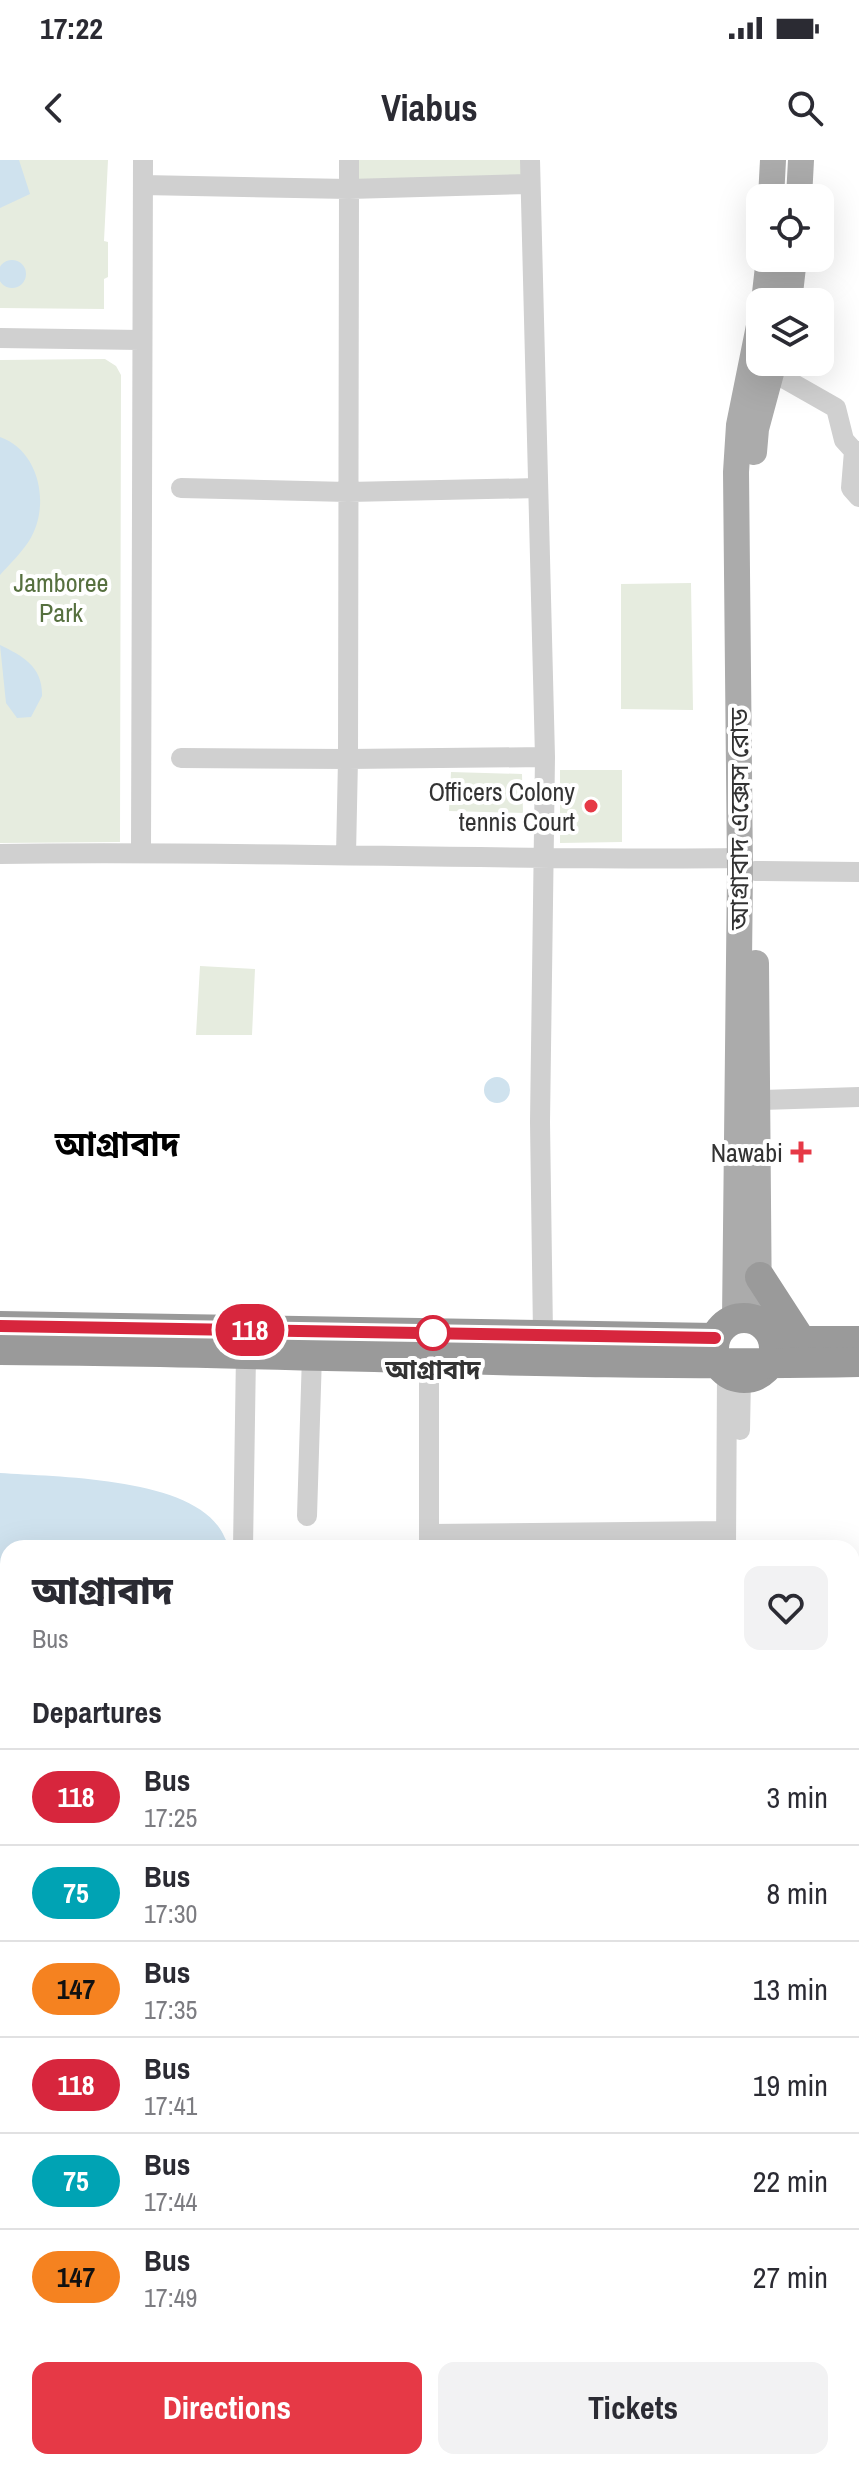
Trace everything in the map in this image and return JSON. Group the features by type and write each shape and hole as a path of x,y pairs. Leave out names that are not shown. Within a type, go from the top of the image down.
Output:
{"highway":[{"path":"749,1349 760,1277"},
{"path":"0,1326 543,1334 749,1349 859,1362"},
{"path":"0,1334 859,1348"},
{"path":"0,1349 429,1356 749,1349 859,1341"},
{"path":"0,1349 218,1351 734,1364 859,1362"}],"main road":[{"path":"772,184 773,160"},
{"path":"800,184 801,160"},
{"name":"আগ্রাবাদ এক্সেস রোড","path":"749,1349 747,864 753,467 765,376"},
{"name":"আগ্রাবাদ এক্সেস রোড","path":"747,864 758,1100 760,1277 749,1349"}],"street":[{"path":"141,852 140,340 143,160"},
{"path":"346,855 349,160"},
{"path":"530,160 545,757 540,1122 543,1334"},
{"path":"143,185 349,189 529,184"},
{"path":"0,338 140,340"},
{"path":"769,376 836,408 844,440 856,451 851,488 859,497"},
{"path":"181,488 348,492 538,488"},
{"path":"181,758 545,757"},
{"path":"0,854 141,852 346,855 747,864 859,872"},
{"path":"758,1100 859,1097"},
{"path":"578,1540 726,1539 749,1349"},
{"path":"739,1540 749,1349"},
{"path":"243,1540 246,1354"},
{"path":"307,1516 312,1355"},
{"path":"429,1356 429,1540"}],"green space":[{"path":"0,160 108,160 104,241 108,242 108,277 104,279 104,309 0,308"},
{"path":"357,160 535,160 536,179 357,183"},
{"name":"Jamboree Park","path":"105,359 116,366 121,375 120,842 0,843 0,360"},
{"path":"691,583 693,710 621,709 621,584"},
{"name":"Officers Colony tennis Court","path":"560,770 622,770 622,842 560,843"},
{"path":"451,772 522,774 523,813 449,811"},
{"path":"200,966 255,969 252,1035 196,1035"}],"water":[{"path":"0,160 19,160 30,194 0,208"},
{"path":"12,260 22,264 26,274 22,284 12,288 2,284 -1,272 2,264"},
{"path":"0,437 14,444 33,467 40,496 36,527 29,541 0,575"},
{"path":"0,645 24,658 39,677 42,696 31,717 17,718 6,703"},
{"path":"497,1077 506,1081 510,1090 506,1099 497,1103 488,1099 484,1090 488,1081"},
{"path":"0,1473 84,1479 148,1489 201,1510 218,1526 226,1540 0,1540"}],"bus line":[{"name":"118","path":"0,1326 715,1338"}],"place":[{"name":"Officers Colony tennis Court","path":"591,806"},
{"name":"Nawabi","path":"801,1152"},
{"name":"আগ্রাবাদ","path":"433,1333"}],"district":[{"name":"আগ্রাবাদ","path":"117,1144"}]}
